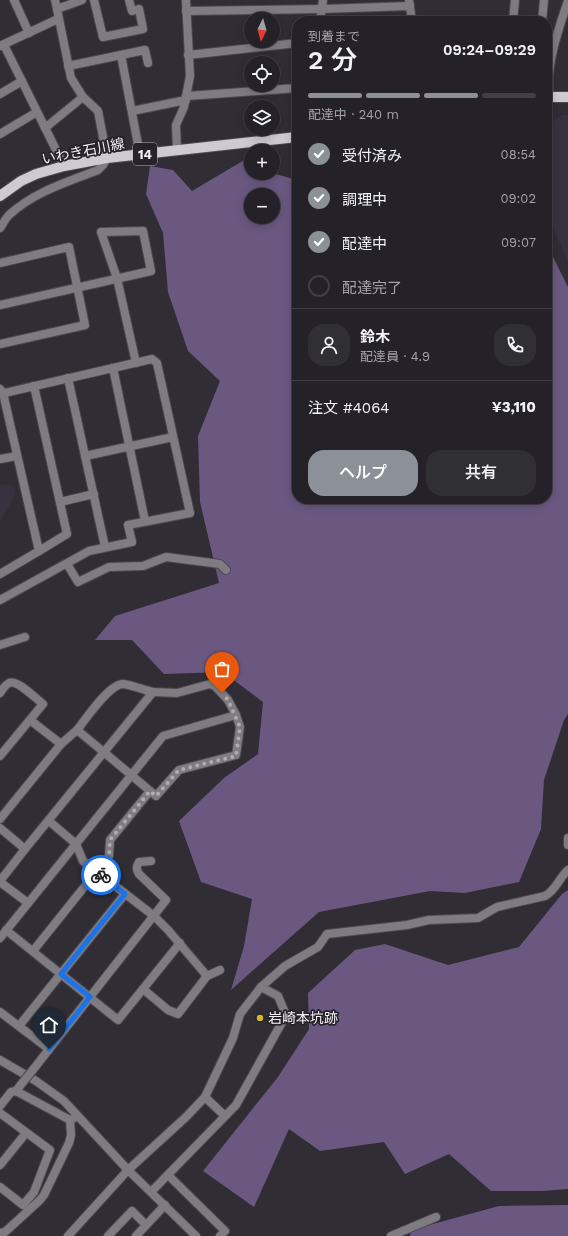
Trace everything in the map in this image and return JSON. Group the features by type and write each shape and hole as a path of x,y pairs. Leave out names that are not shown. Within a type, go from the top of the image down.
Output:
{"main road":[{"path":"552,97 568,97"},
{"name":"いわき石川線","path":"0,196 22,181 64,166 107,158 292,138"}],"street":[{"path":"14,0 29,33"},
{"path":"0,228 9,215 35,196 50,188 98,170 107,158 98,111 83,97 71,78 58,19 56,4 82,0"},
{"path":"94,0 102,37 143,29 139,9 132,11 130,0"},
{"path":"177,150 176,125 182,114 190,76 186,0"},
{"path":"321,16 323,0"},
{"path":"513,16 514,0"},
{"path":"542,16 544,0"},
{"path":"552,43 568,1"},
{"path":"186,11 322,9 410,3 411,16"},
{"path":"58,19 2,45 22,81 64,166"},
{"path":"188,55 292,44"},
{"path":"68,66 145,50 148,63"},
{"path":"121,55 140,155"},
{"path":"0,94 22,81"},
{"path":"132,111 186,98 292,88"},
{"path":"44,128 83,97"},
{"path":"0,134 37,112"},
{"path":"0,305 117,278 151,271 143,230 101,232 117,278 136,363"},
{"path":"0,263 69,247 85,325 0,344"},
{"path":"0,590 2,600 89,551 132,542 128,525 190,513 157,363 152,360 1,392 39,551"},
{"path":"113,368 145,521"},
{"path":"68,378 105,547"},
{"path":"0,574 67,534 34,386"},
{"path":"85,456 173,437"},
{"path":"0,459 17,456"},
{"path":"60,502 94,494"},
{"path":"68,564 78,582 102,569 109,567 143,566 166,557 220,564 226,570"},
{"path":"0,645 25,637"},
{"path":"0,693 7,684 12,682 19,684 43,704 0,756"},
{"path":"0,819 61,744 77,730 108,693 116,686 122,684 153,692 177,692 210,684 216,686 228,700 236,715 240,727 236,756 179,770 156,796 77,730"},
{"path":"28,903 0,881 153,692"},
{"path":"0,938 163,736 236,715"},
{"path":"30,720 61,744"},
{"path":"33,952 109,856 110,840 150,791"},
{"path":"49,821 76,844 83,861 154,916 180,943 207,976"},
{"path":"0,828 26,849"},
{"path":"568,838 568,845"},
{"path":"0,1106 11,1092 16,1091 166,900 136,870 139,862 151,861"},
{"path":"68,1236 128,1170 186,1117 205,1097 233,1038 240,1014 261,987 285,966 318,947 327,934 407,925 429,920 478,918 497,907 549,894 568,870"},
{"path":"19,1026 125,894"},
{"path":"6,930 118,1020 180,943"},
{"path":"143,989 168,1010 178,1014 207,976 220,970"},
{"path":"151,1192 236,1105 286,1015 278,996 261,987"},
{"path":"0,1012 49,1049"},
{"path":"0,1060 47,1088 64,1101 128,1170 196,1236"},
{"path":"16,1091 70,1120"},
{"path":"205,1097 225,1116"},
{"path":"0,1113 50,1150 34,1192 23,1205 0,1187"},
{"path":"70,1120 78,1115"},
{"path":"0,1232 5,1232 44,1195 69,1143 71,1135 70,1120"},
{"path":"0,1165 26,1133"},
{"path":"168,1175 225,1231 220,1236"},
{"path":"136,1236 165,1205"},
{"path":"108,1236 132,1211 146,1226"},
{"path":"391,1236 436,1217"}],"shaded area":[{"path":"562,115 568,115 568,261 552,226 552,122"},
{"path":"244,160 244,180 280,180 280,175 292,179 292,504 552,504 552,255 568,287 568,714 564,720 544,780 541,829 519,882 465,893 430,891 319,912 231,990 244,946 252,899 201,882 179,821 224,778 258,754 263,702 223,672 164,674 132,640 95,640 115,616 219,583 200,502 198,436 220,381 188,351 168,292 163,233 146,194 150,166 173,170 192,191"},
{"path":"0,484 14,486 16,494 0,522"},
{"path":"568,890 568,1189 542,1191 491,1191 449,1154 405,1174 384,1142 320,1151 289,1129 254,1207 203,1171 278,1077 309,1029 308,993 355,950 385,944 448,965 519,947 562,894"},
{"path":"568,1205 568,1236 410,1236 411,1230 499,1206"}],"way so far":[{"path":"101,875 97,872 109,856 110,840 150,791 156,796 179,770 236,756 240,727 236,715 228,700 222,693"}],"place":[{"name":"岩崎本坑跡","path":"260,1018"}],"route":[{"path":"49,1049 90,997 61,974 125,894 101,875"}]}
